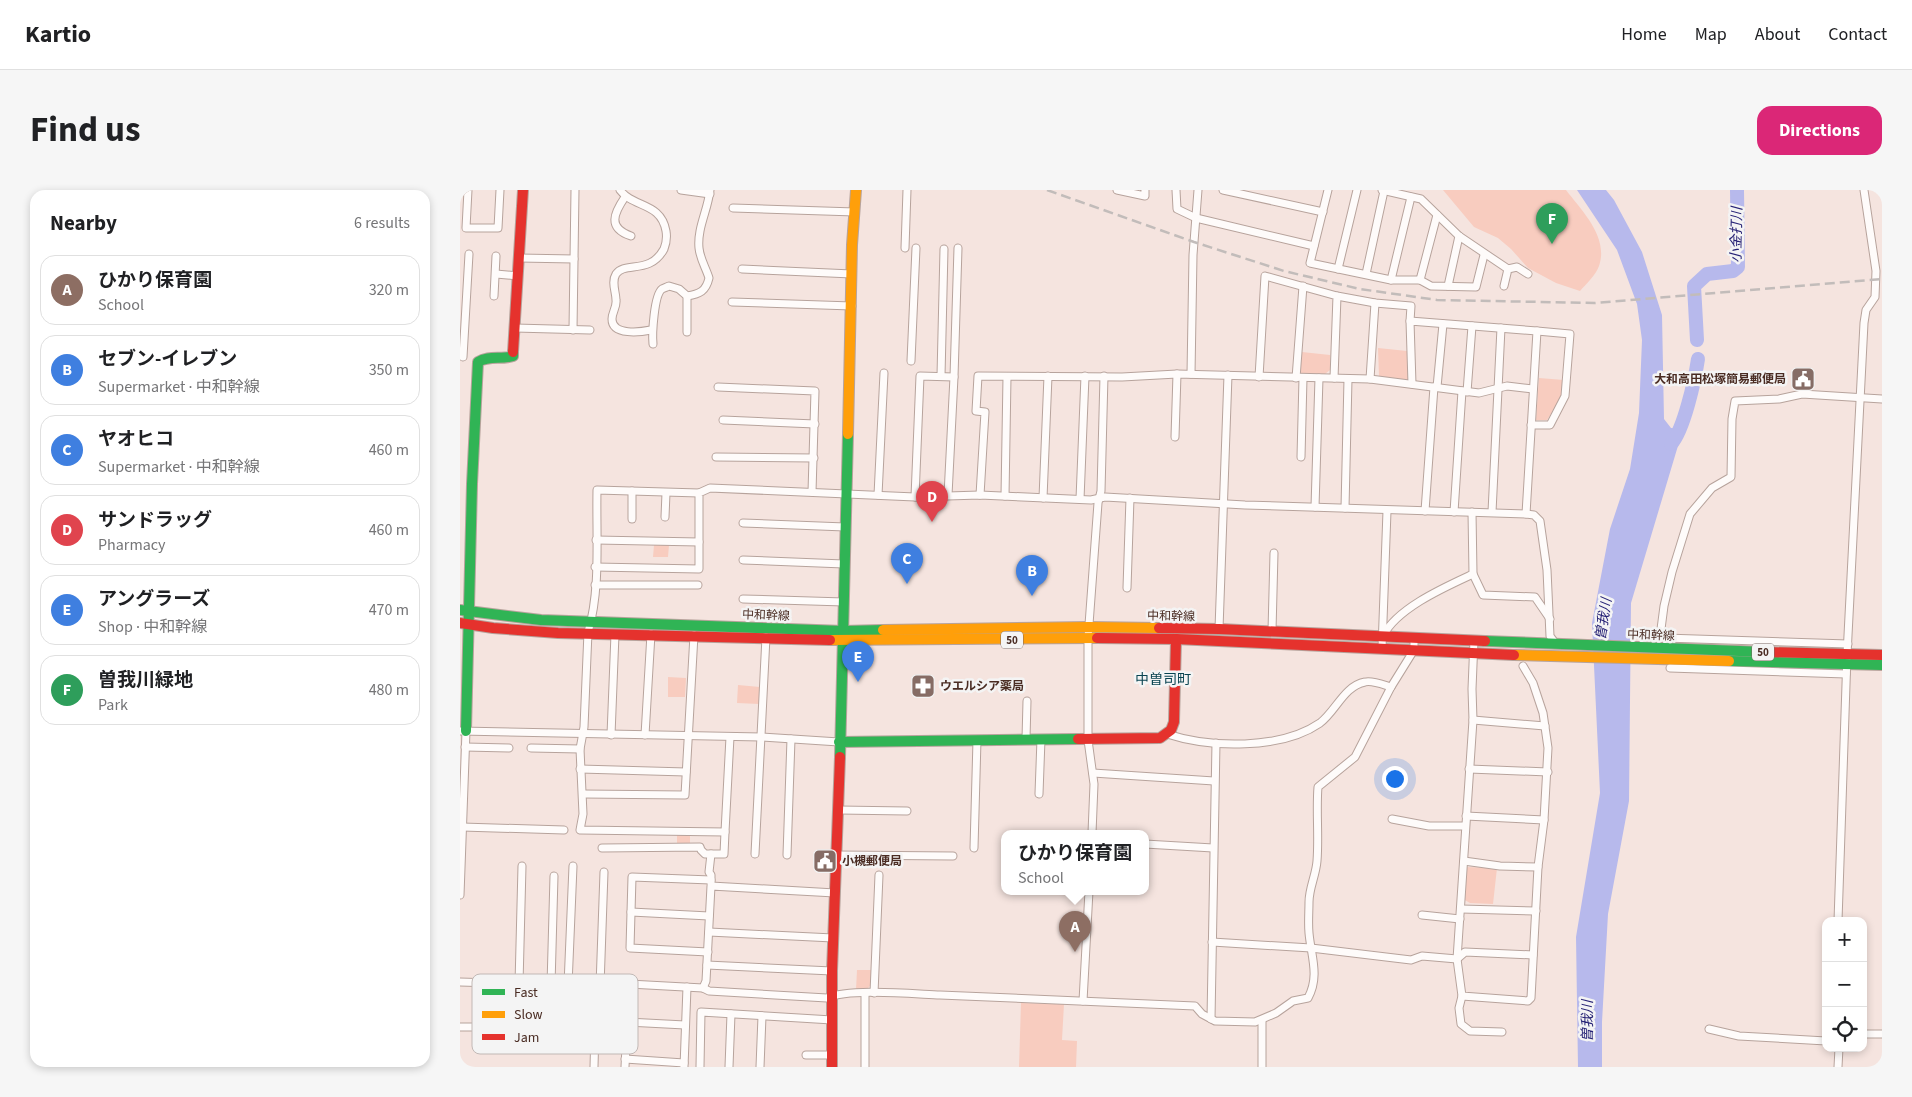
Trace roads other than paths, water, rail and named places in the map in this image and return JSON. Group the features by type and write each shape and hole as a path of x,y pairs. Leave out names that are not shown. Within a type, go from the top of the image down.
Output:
{"main road":[{"path":"463,731 464,611 478,362 486,358 508,358 513,356 524,190"},
{"path":"832,1067 832,971 839,810 839,742 856,190"},
{"name":"中和幹線","path":"464,611 541,620 591,620 843,635"},
{"name":"中和幹線","path":"464,624 535,631 766,637 1219,629 1644,648 1847,664 1882,654"},
{"name":"中和幹線","path":"1089,632 1176,639 1474,654 1882,665"},
{"path":"839,742 1160,738 1171,730 1174,722 1176,639"}],"street":[{"path":"468,190 466,228 498,228 500,190"},
{"path":"573,330 575,190"},
{"path":"620,190 625,197 657,212 663,220 667,232 666,244 660,256 653,263 618,272 614,279 617,305 612,321 616,327 624,332 651,330"},
{"path":"681,190 710,192 700,227 698,248 709,278 704,290 688,296"},
{"path":"905,248 907,190"},
{"path":"1121,191 1145,196 1145,190"},
{"path":"1176,190 1177,209 1196,218 1314,246"},
{"path":"1190,374 1193,255 1198,190"},
{"path":"1223,190 1247,192 1323,212"},
{"path":"1328,190 1310,263 1391,280 1420,280 1432,286 1476,287 1484,255"},
{"path":"1338,269 1357,190"},
{"path":"1366,274 1383,190 1421,199 1458,236 1484,255 1508,269 1517,267 1528,274"},
{"path":"1838,917 1847,664 1864,323 1866,310 1878,297 1864,190"},
{"path":"1391,280 1411,196"},
{"path":"625,197 616,210 614,221 618,229 631,236"},
{"path":"733,208 855,212"},
{"path":"1420,280 1436,215"},
{"path":"1448,286 1458,236"},
{"path":"911,361 916,248"},
{"path":"948,495 958,248"},
{"path":"941,376 944,250"},
{"path":"469,254 461,357 478,362"},
{"path":"494,296 496,256"},
{"path":"519,258 574,259"},
{"path":"742,269 852,274"},
{"path":"1504,286 1508,269"},
{"path":"496,274 518,276"},
{"path":"1259,377 1266,276 1337,296 1375,303 1411,306 1412,384"},
{"path":"652,344 651,330 654,324 657,298 661,290 669,286 679,289 688,296"},
{"path":"1300,457 1303,286"},
{"path":"687,332 688,296"},
{"path":"1334,378 1337,296"},
{"path":"732,302 852,306"},
{"path":"1370,379 1375,303"},
{"path":"1410,321 1570,334 1565,396 1550,425 1531,425"},
{"path":"1425,511 1443,324"},
{"path":"1454,512 1472,326"},
{"path":"515,328 590,330"},
{"path":"1492,512 1501,328"},
{"path":"1526,514 1537,331"},
{"path":"878,495 884,373"},
{"path":"1175,437 1177,374"},
{"path":"980,495 985,412 976,411 978,376 1190,374 1370,379 1479,393 1507,386 1533,389"},
{"path":"915,496 920,376 954,377"},
{"path":"1043,498 1048,376"},
{"path":"1080,499 1085,376"},
{"path":"1092,830 1093,773 1088,740 1089,632 1098,503 1102,490 1104,376"},
{"path":"1219,629 1228,376"},
{"path":"1005,496 1007,377"},
{"path":"1316,507 1319,378"},
{"path":"1345,508 1348,379"},
{"path":"718,386 815,392 812,492"},
{"path":"1848,644 1665,638 1660,629 1672,572 1690,514 1712,488 1732,476 1732,419 1734,401 1779,399 1802,394 1882,399"},
{"path":"722,420 814,424"},
{"path":"716,456 814,458"},
{"path":"725,832 580,830 583,814 583,794 580,749 584,727 588,632 595,585 596,490 699,493 710,488 915,496 980,495 1080,499 1105,497 1388,511 1492,512 1534,515 1540,521 1547,570 1550,636 1558,644"},
{"path":"632,491 632,518"},
{"path":"665,517 666,493"},
{"path":"595,567 699,569 699,493"},
{"path":"1127,588 1130,498"},
{"path":"1382,648 1388,511"},
{"path":"1472,512 1473,574 1484,595 1535,597 1550,619"},
{"path":"743,523 845,528"},
{"path":"596,540 699,542"},
{"path":"1272,631 1274,554"},
{"path":"743,560 844,564"},
{"path":"1383,636 1388,626 1422,600 1473,574"},
{"path":"595,585 698,585"},
{"path":"743,599 844,602"},
{"path":"611,735 615,634"},
{"path":"645,735 651,634"},
{"path":"583,794 685,795 694,635"},
{"path":"755,854 766,637"},
{"path":"638,984 703,988 709,991 748,994 826,998 832,995 874,993 1195,1006 1202,1014 1214,1021 1255,1022 1262,1020 1293,1001 1308,998 1312,990 1314,960 1309,933 1309,900 1311,884 1317,864 1319,832 1318,787 1355,757 1391,687 1414,650 1414,637"},
{"path":"1474,640 1473,720 1456,959 1462,996 1459,1008 1461,1024 1470,1031 1502,1032"},
{"path":"1670,668 1847,664"},
{"path":"1462,996 1528,1001 1531,998 1538,867 1548,772 1543,713 1533,683 1523,666"},
{"path":"1167,734 1216,743 1273,742 1320,722 1351,688 1366,681 1391,687"},
{"path":"1026,739 1027,701"},
{"path":"1473,720 1545,726"},
{"path":"460,895 465,747 463,731 761,737 839,742"},
{"path":"602,848 700,847 705,854 724,854 730,737"},
{"path":"787,855 791,739"},
{"path":"1038,794 1041,739"},
{"path":"974,848 977,740"},
{"path":"1211,1019 1216,743"},
{"path":"465,747 509,748"},
{"path":"531,748 580,749"},
{"path":"580,769 686,772"},
{"path":"1470,769 1548,772"},
{"path":"1093,773 1214,781"},
{"path":"839,810 907,811"},
{"path":"1466,816 1544,820"},
{"path":"1392,819 1429,826 1465,826"},
{"path":"462,826 564,830"},
{"path":"1149,844 1213,848"},
{"path":"703,988 706,981 708,952 711,883 709,872 710,854"},
{"path":"837,855 953,856"},
{"path":"1464,861 1500,866 1538,867"},
{"path":"518,974 522,866"},
{"path":"569,974 574,866"},
{"path":"600,974 604,872"},
{"path":"874,993 879,875"},
{"path":"551,974 554,876"},
{"path":"708,952 630,948 632,877 836,893"},
{"path":"1083,1001 1089,895"},
{"path":"1461,909 1536,911"},
{"path":"631,912 709,916"},
{"path":"1422,915 1460,919"},
{"path":"709,932 833,938"},
{"path":"1212,942 1311,948 1411,960 1422,956 1456,959 1465,952 1533,955"},
{"path":"707,965 832,971"},
{"path":"625,1063 684,1065 687,987"},
{"path":"865,993 865,1067"},
{"path":"700,1067 701,1012 832,1020"},
{"path":"730,1067 732,1014"},
{"path":"760,1067 762,1016"},
{"path":"1262,1020 1262,1067"},
{"path":"638,1023 685,1025"},
{"path":"1709,1029 1739,1036 1822,1041"},
{"path":"1867,1034 1882,1034"},
{"path":"1838,1067 1839,1052"},
{"path":"594,1054 594,1067"},
{"path":"806,1055 832,1055"}],"water":[{"name":"曽我川","path":"1577,190 1606,190 1614,200 1642,252 1662,315 1664,419 1671,428 1683,429 1631,603 1629,801 1608,914 1602,1022 1602,1067 1578,1067 1576,937 1600,793 1592,623 1610,529 1630,469 1639,413 1642,340 1637,304 1617,250"}],"waterway":[{"name":"小金打川","path":"1697,340 1694,286 1707,274 1733,271 1738,267 1737,190"},
{"name":"小金打川","path":"1671,444 1680,428 1692,391 1698,359"}],"railway":[{"path":"1047,190 1194,242 1284,271 1360,289 1437,300 1595,303 1882,279"}],"place":[{"name":"曽我川緑地","path":"1552,244"},
{"name":"大和高田松塚簡易郵便局","path":"1803,379"},
{"name":"サンドラッグ","path":"932,522"},
{"name":"ヤオヒコ","path":"907,584"},
{"name":"セブン-イレブン","path":"1032,596"},
{"name":"アングラーズ","path":"858,682"},
{"name":"ウエルシア薬局","path":"923,686"},
{"name":"小槻郵便局","path":"825,861"},
{"name":"ひかり保育園","path":"1075,952"}],"district":[{"name":"中曽司町","path":"1163,679"}]}
